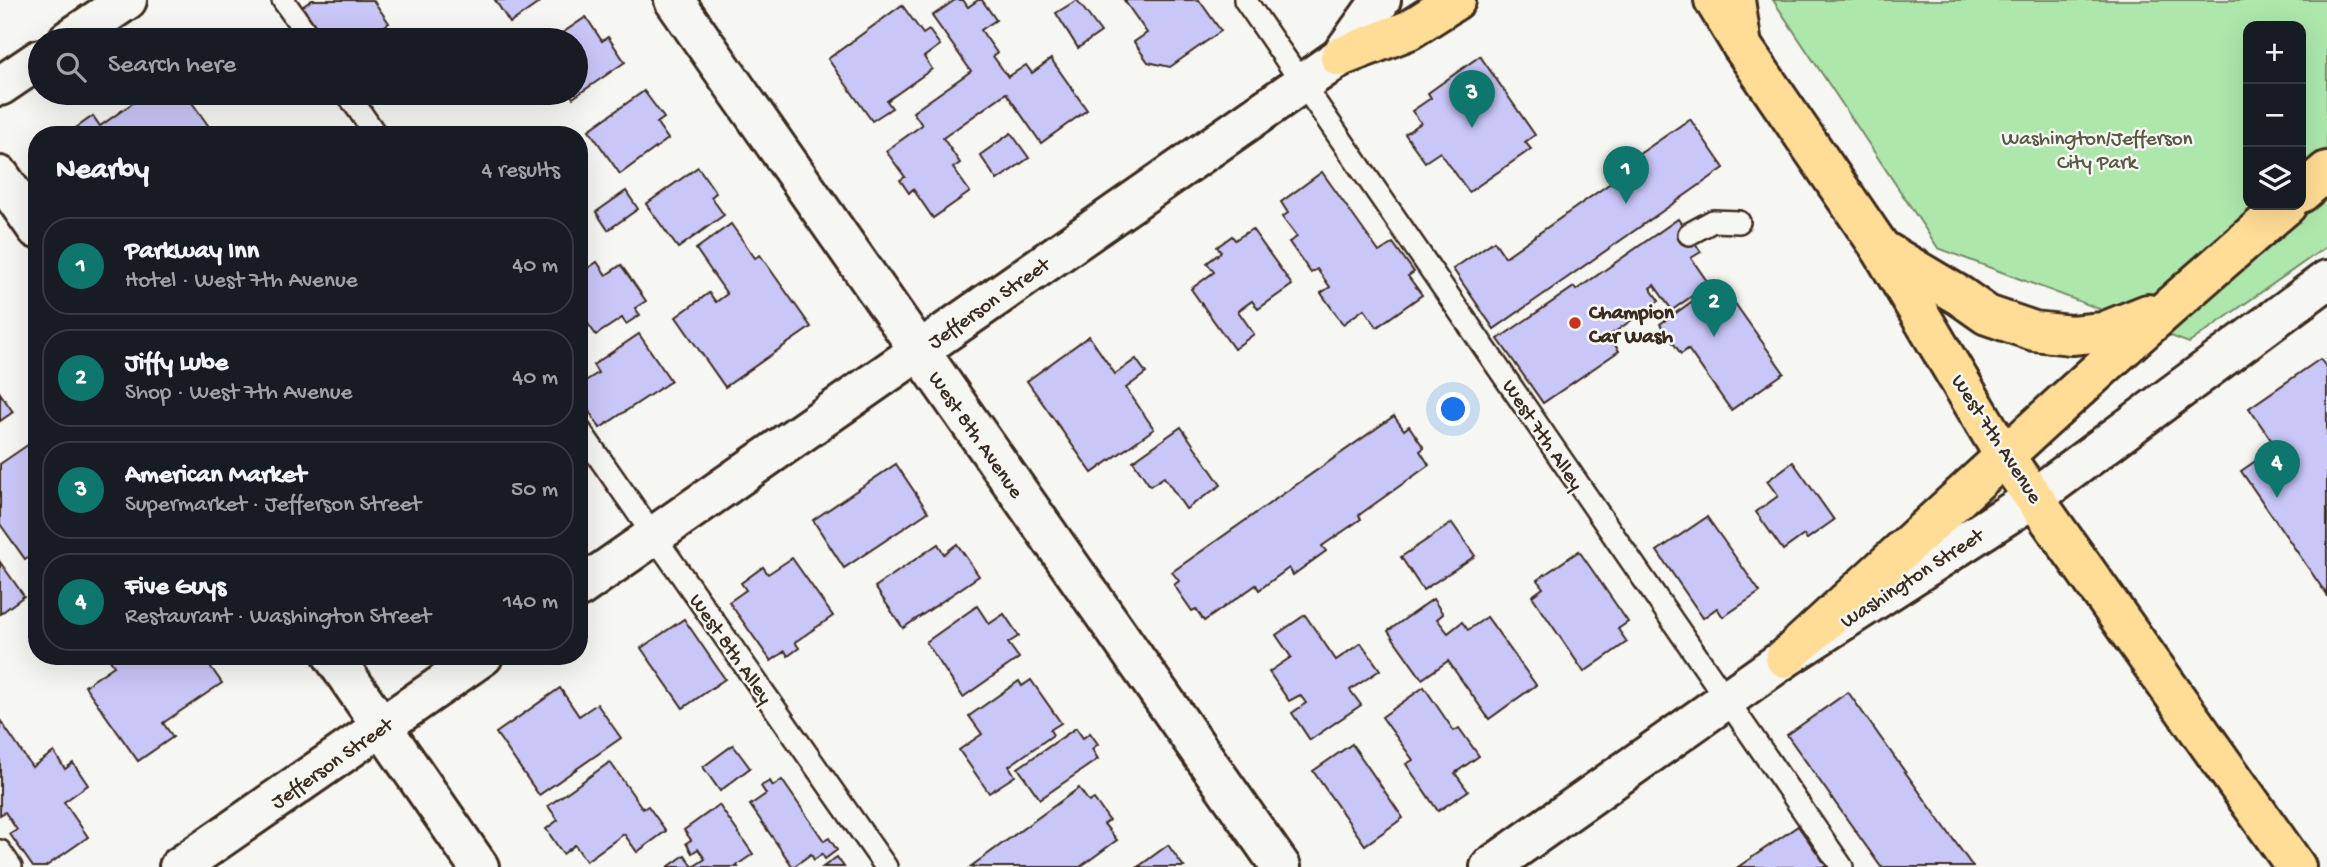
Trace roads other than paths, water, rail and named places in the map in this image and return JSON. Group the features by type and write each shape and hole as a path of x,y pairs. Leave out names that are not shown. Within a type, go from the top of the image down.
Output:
{"main road":[{"path":"1340,57 1409,30 1456,0"},
{"name":"West 7th Avenue","path":"1714,0 1742,46 1881,249 2004,457 2296,867"},
{"path":"1735,0 1742,46"},
{"path":"2306,189 2327,171"},
{"path":"1785,658 2166,307 2281,210"},
{"path":"1881,249 1987,315 2034,331 2071,335 2103,332 2166,307"}],"street":[{"path":"86,28 127,0"},
{"name":"West 8th Avenue","path":"674,0 1281,867"},
{"name":"Jefferson Street","path":"588,582 1340,57 1381,0"},
{"path":"0,86 28,67"},
{"path":"0,176 28,216"},
{"name":"Washington Street","path":"1490,867 1785,658 2035,497 2327,280"},
{"path":"339,665 479,867"},
{"name":"Jefferson Street","path":"179,867 470,665"}],"lane":[{"path":"283,0 303,28"},
{"name":"West 7th Alley","path":"1245,0 1504,362 1727,700 1842,867"},
{"path":"355,105 370,126"},
{"path":"1689,234 1713,220 1739,222"},
{"name":"West 8th Alley","path":"588,442 886,867"},
{"path":"0,851 11,867"}],"place":[{"name":"American Market","path":"1472,128"},
{"name":"Parkway Inn","path":"1626,204"},
{"name":"Champion Car Wash","path":"1575,323"},
{"name":"Jiffy Lube","path":"1714,337"},
{"name":"Five Guys","path":"2277,498"}],"park label":[{"name":"Washington/Jefferson City Park","path":"2097,149"}]}
